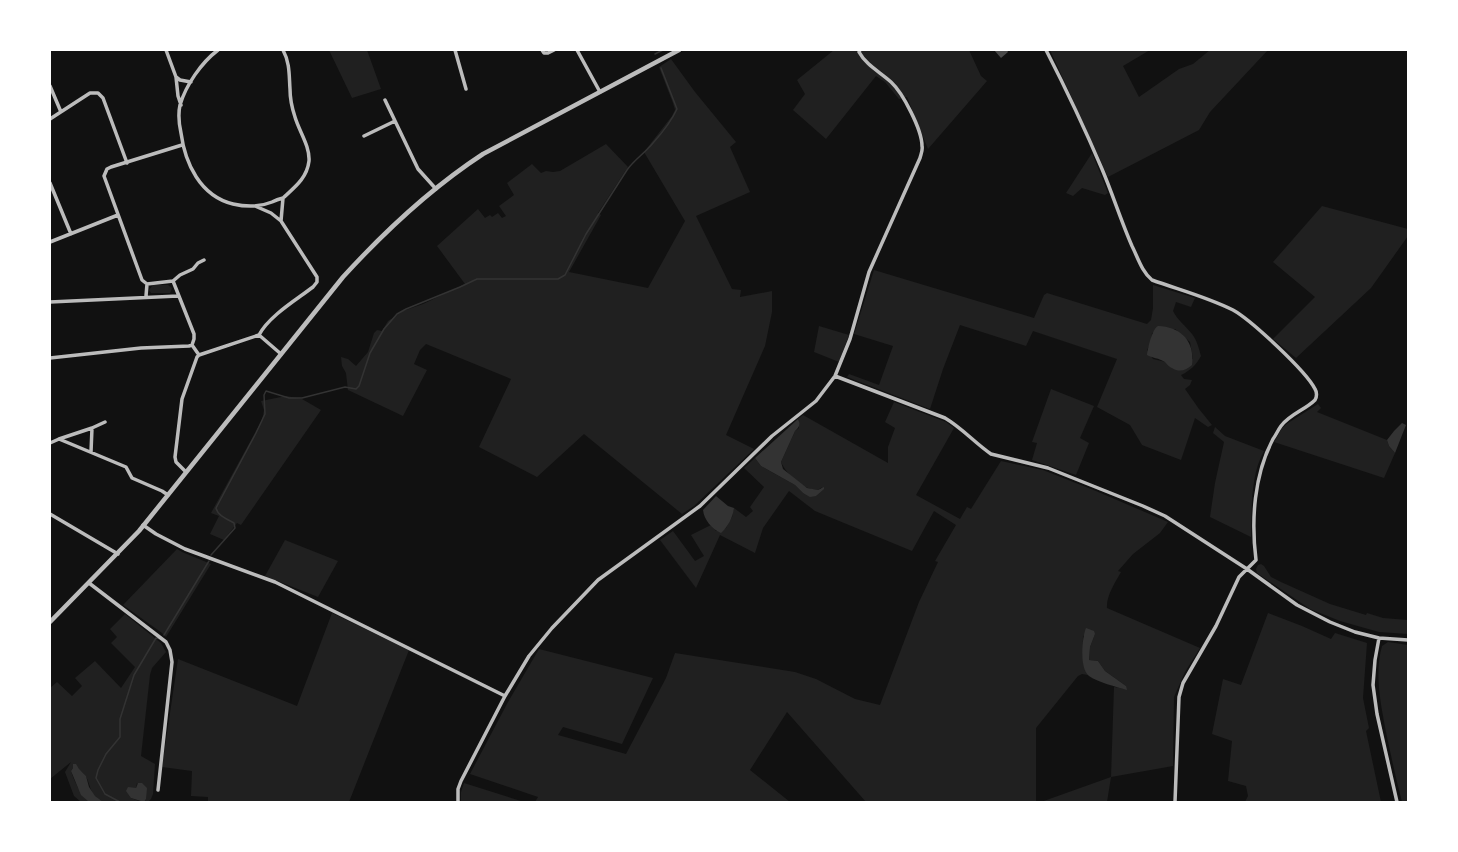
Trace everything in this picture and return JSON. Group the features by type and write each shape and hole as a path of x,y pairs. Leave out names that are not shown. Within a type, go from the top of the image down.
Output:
{"street":[{"path":"166,50 176,77 180,105 182,145 193,172 199,182 206,190 224,201 234,204 255,206 270,212 281,221 313,271 317,280 315,285 274,317 259,335 199,355 195,360 182,399 175,457 176,462 186,472"},
{"path":"180,105 190,82 203,64 218,50"},
{"path":"255,206 283,198 302,180 307,171 309,160 308,150 294,115 287,58 283,50"},
{"path":"455,50 466,89"},
{"path":"542,50 544,53 554,50"},
{"path":"577,50 600,92"},
{"path":"50,622 139,531 343,277 394,224 457,171 483,154 679,50"},
{"path":"458,802 458,789 461,781 505,696 529,656 552,628 598,580 700,506 772,436 816,401 835,376 850,339 869,272 920,158 923,147 921,138 904,99 892,83 862,58 859,52 860,50"},
{"path":"1046,50 1099,162 1126,232 1147,276 1152,280 1193,293 1235,311 1278,347 1316,390 1315,400 1309,406 1294,414 1280,426 1263,463 1254,511 1256,560 1239,577 1216,626 1183,683 1179,697 1175,802"},
{"path":"176,77 180,80 190,82"},
{"path":"50,86 62,112"},
{"path":"50,119 90,93 94,92 101,96 126,163"},
{"path":"385,100 418,169 436,189"},
{"path":"364,136 395,121"},
{"path":"182,145 110,167 107,169 104,176 142,280 147,284 173,281 180,275 193,269 198,263 204,260"},
{"path":"50,183 71,234"},
{"path":"281,221 283,198"},
{"path":"50,242 118,215"},
{"path":"173,281 194,334 192,345"},
{"path":"146,296 147,284"},
{"path":"50,302 146,296 178,296"},
{"path":"259,335 281,354"},
{"path":"192,345 199,355"},
{"path":"50,358 141,348 192,345"},
{"path":"835,376 945,418 955,424 983,449 991,454 1048,468 1165,516 1247,569 1286,598 1312,613 1355,632 1379,638 1408,640"},
{"path":"50,443 105,422"},
{"path":"91,452 92,428"},
{"path":"59,439 126,467 132,478 168,495"},
{"path":"50,514 118,554"},
{"path":"143,525 156,534 185,549 275,582 505,696"},
{"path":"89,583 153,631 166,642 170,650 172,662 158,790"},
{"path":"1379,638 1374,660 1374,685 1377,714 1397,802"}],"shaded area":[{"path":"329,50 367,50 381,89 352,98"},
{"path":"834,50 969,50 981,76 987,81 928,149 907,97 899,99 885,82 876,76 826,139 793,110 805,94 797,80"},
{"path":"1050,50 1150,50 1123,66 1139,97 1179,69 1193,64 1210,50 1268,50 1210,112 1199,130 1108,177"},
{"path":"671,59 695,92 736,142 730,147 750,192 696,216 732,289 741,290 740,297 772,291 772,312 765,346 726,435 754,449 694,506 682,514 584,434 537,477 479,447 511,379 426,344 420,350 414,364 427,370 403,416 348,390 346,373 342,366 341,357 348,359 356,366 368,352 374,333 377,330 382,331 388,321 403,311 423,304 465,284 437,246 478,209 485,218 490,215 492,217 498,213 502,218 506,216 499,206 514,195 507,183 532,164 541,173 546,171 560,171 606,144 628,167 598,213 601,215 569,272 648,288 685,221 644,152 675,110 659,67"},
{"path":"1092,153 1108,193 1105,195 1082,188 1073,196 1066,193"},
{"path":"1322,206 1408,229 1408,236 1371,288 1296,358 1273,339 1315,297 1273,262"},
{"path":"874,270 1034,318 1044,295 1047,293 1147,324 1151,320 1153,308 1153,285 1195,298 1191,307 1176,302 1173,311 1177,318 1194,336 1201,356 1187,372 1181,375 1184,379 1192,380 1190,385 1185,389 1212,425 1208,427 1195,418 1181,460 1142,445 1130,425 1097,407 1117,359 1033,331 1026,346 960,325 943,369 930,409 847,377 849,374 879,385 893,346 854,334","holes":["1175,329 1190,342 1193,359 1170,367 1166,362 1153,359 1147,350 1151,343 1152,333"]},
{"path":"153,285 168,285 172,288 170,293 151,293 149,290"},
{"path":"819,326 849,335 839,362 814,352"},
{"path":"1158,326 1174,329 1185,337 1191,349 1192,365 1180,371 1175,370 1165,362 1147,355 1152,335"},
{"path":"1051,389 1094,406 1080,438 1089,443 1076,475 1032,460 1037,443 1032,442"},
{"path":"286,396 302,399 321,410 241,525 237,523 224,540 210,534 219,516 211,513 262,420 264,410 261,401"},
{"path":"894,402 946,422 954,428 916,495 960,519 967,507 971,509 1001,461 1043,470 1168,522 1160,533 1133,554 1118,571 1121,572 1109,594 1107,608 1200,648 1185,672 1174,697 1173,766 1111,777 1114,687 1126,689 1126,686 1105,671 1098,661 1089,660 1090,647 1095,634 1083,636 1083,661 1088,675 1082,674 1078,676 1036,728 1036,802 866,802 787,712 750,770 790,802 535,802 538,797 470,774 508,702 539,649 653,678 622,744 563,727 558,735 626,754 666,678 675,653 795,672 816,679 855,699 880,705 919,602 938,562 935,561 956,525 934,511 912,551 815,511 789,491 763,528 755,553 720,535 696,588 660,540 673,531 695,561 704,556 691,535 711,525 716,531 726,528 732,517 734,508 746,517 753,511 750,507 764,487 744,468 755,458 761,466 795,485 803,493 816,496 822,487 818,490 801,485 791,477 781,462 795,431 799,428 798,419 803,415 888,463 888,447 895,428 885,422"},
{"path":"1318,404 1321,408 1317,412 1387,440 1389,446 1395,453 1384,478 1274,442 1282,428"},
{"path":"798,419 799,426 795,431 781,462 783,469 807,488 818,490 824,487 824,489 816,496 810,497 803,493 795,485 761,466 755,458"},
{"path":"1402,423 1406,425 1395,453 1389,446 1387,440"},
{"path":"1215,427 1225,436 1264,451 1259,461 1254,482 1251,537 1210,517 1215,483 1224,442 1213,433"},
{"path":"716,496 728,506 734,508 730,522 721,533 709,524 703,510"},
{"path":"285,540 338,561 318,597 265,576"},
{"path":"177,549 211,564 166,637 123,605"},
{"path":"1261,564 1271,577 1330,604 1366,615 1367,613 1383,618 1408,620 1408,634 1379,632 1340,621 1310,609 1257,573 1256,569 1258,565"},
{"path":"332,613 409,650 349,802 208,802 208,797 191,796 192,771 162,767 178,659 297,706"},
{"path":"1268,613 1331,639 1335,633 1367,643 1363,698 1369,728 1366,731 1381,802 1245,802 1248,796 1246,786 1228,781 1232,741 1212,734 1223,679 1241,685"},
{"path":"125,614 161,643 166,652 152,668 150,675 141,756 155,764 153,794 148,802 144,802 146,799 137,783 131,798 142,802 104,802 93,793 84,774 73,768 71,771 76,784 89,802 81,802 74,796 65,772 71,762 50,779 50,688 57,682 72,696 82,686 75,678 95,661 121,688 135,667 111,643 117,637 110,629"},
{"path":"1086,628 1094,631 1095,634 1090,647 1089,660 1098,661 1105,671 1126,686 1127,690 1097,680 1089,676 1086,672 1082,653 1083,639"},
{"path":"1388,642 1408,645 1408,802 1402,802 1380,700 1378,679 1380,657 1382,646"},
{"path":"73,764 76,764 86,776 89,787 95,796 103,802 89,802 81,795 71,771"},
{"path":"1111,777 1107,802 1041,802"},
{"path":"138,783 142,783 147,788 146,799 144,802 131,798 126,791 128,787 136,788"},
{"path":"464,783 524,802 461,802 461,792"}],"building":[{"path":"994,50 1007,50 1008,52 1001,58"}],"waterway":[{"path":"655,54 663,50"},
{"path":"211,555 235,528 234,523 221,515 216,508 265,414 264,395 266,391 289,398 302,398 345,387 356,389 359,386 370,353 384,329 397,314 406,309 477,279 558,279 565,275 586,234 627,170 660,135 677,109 661,68"},
{"path":"164,635 209,561"},
{"path":"120,802 105,794 96,778 98,770 106,754 120,737 120,719 134,675 156,638 161,639"}]}
